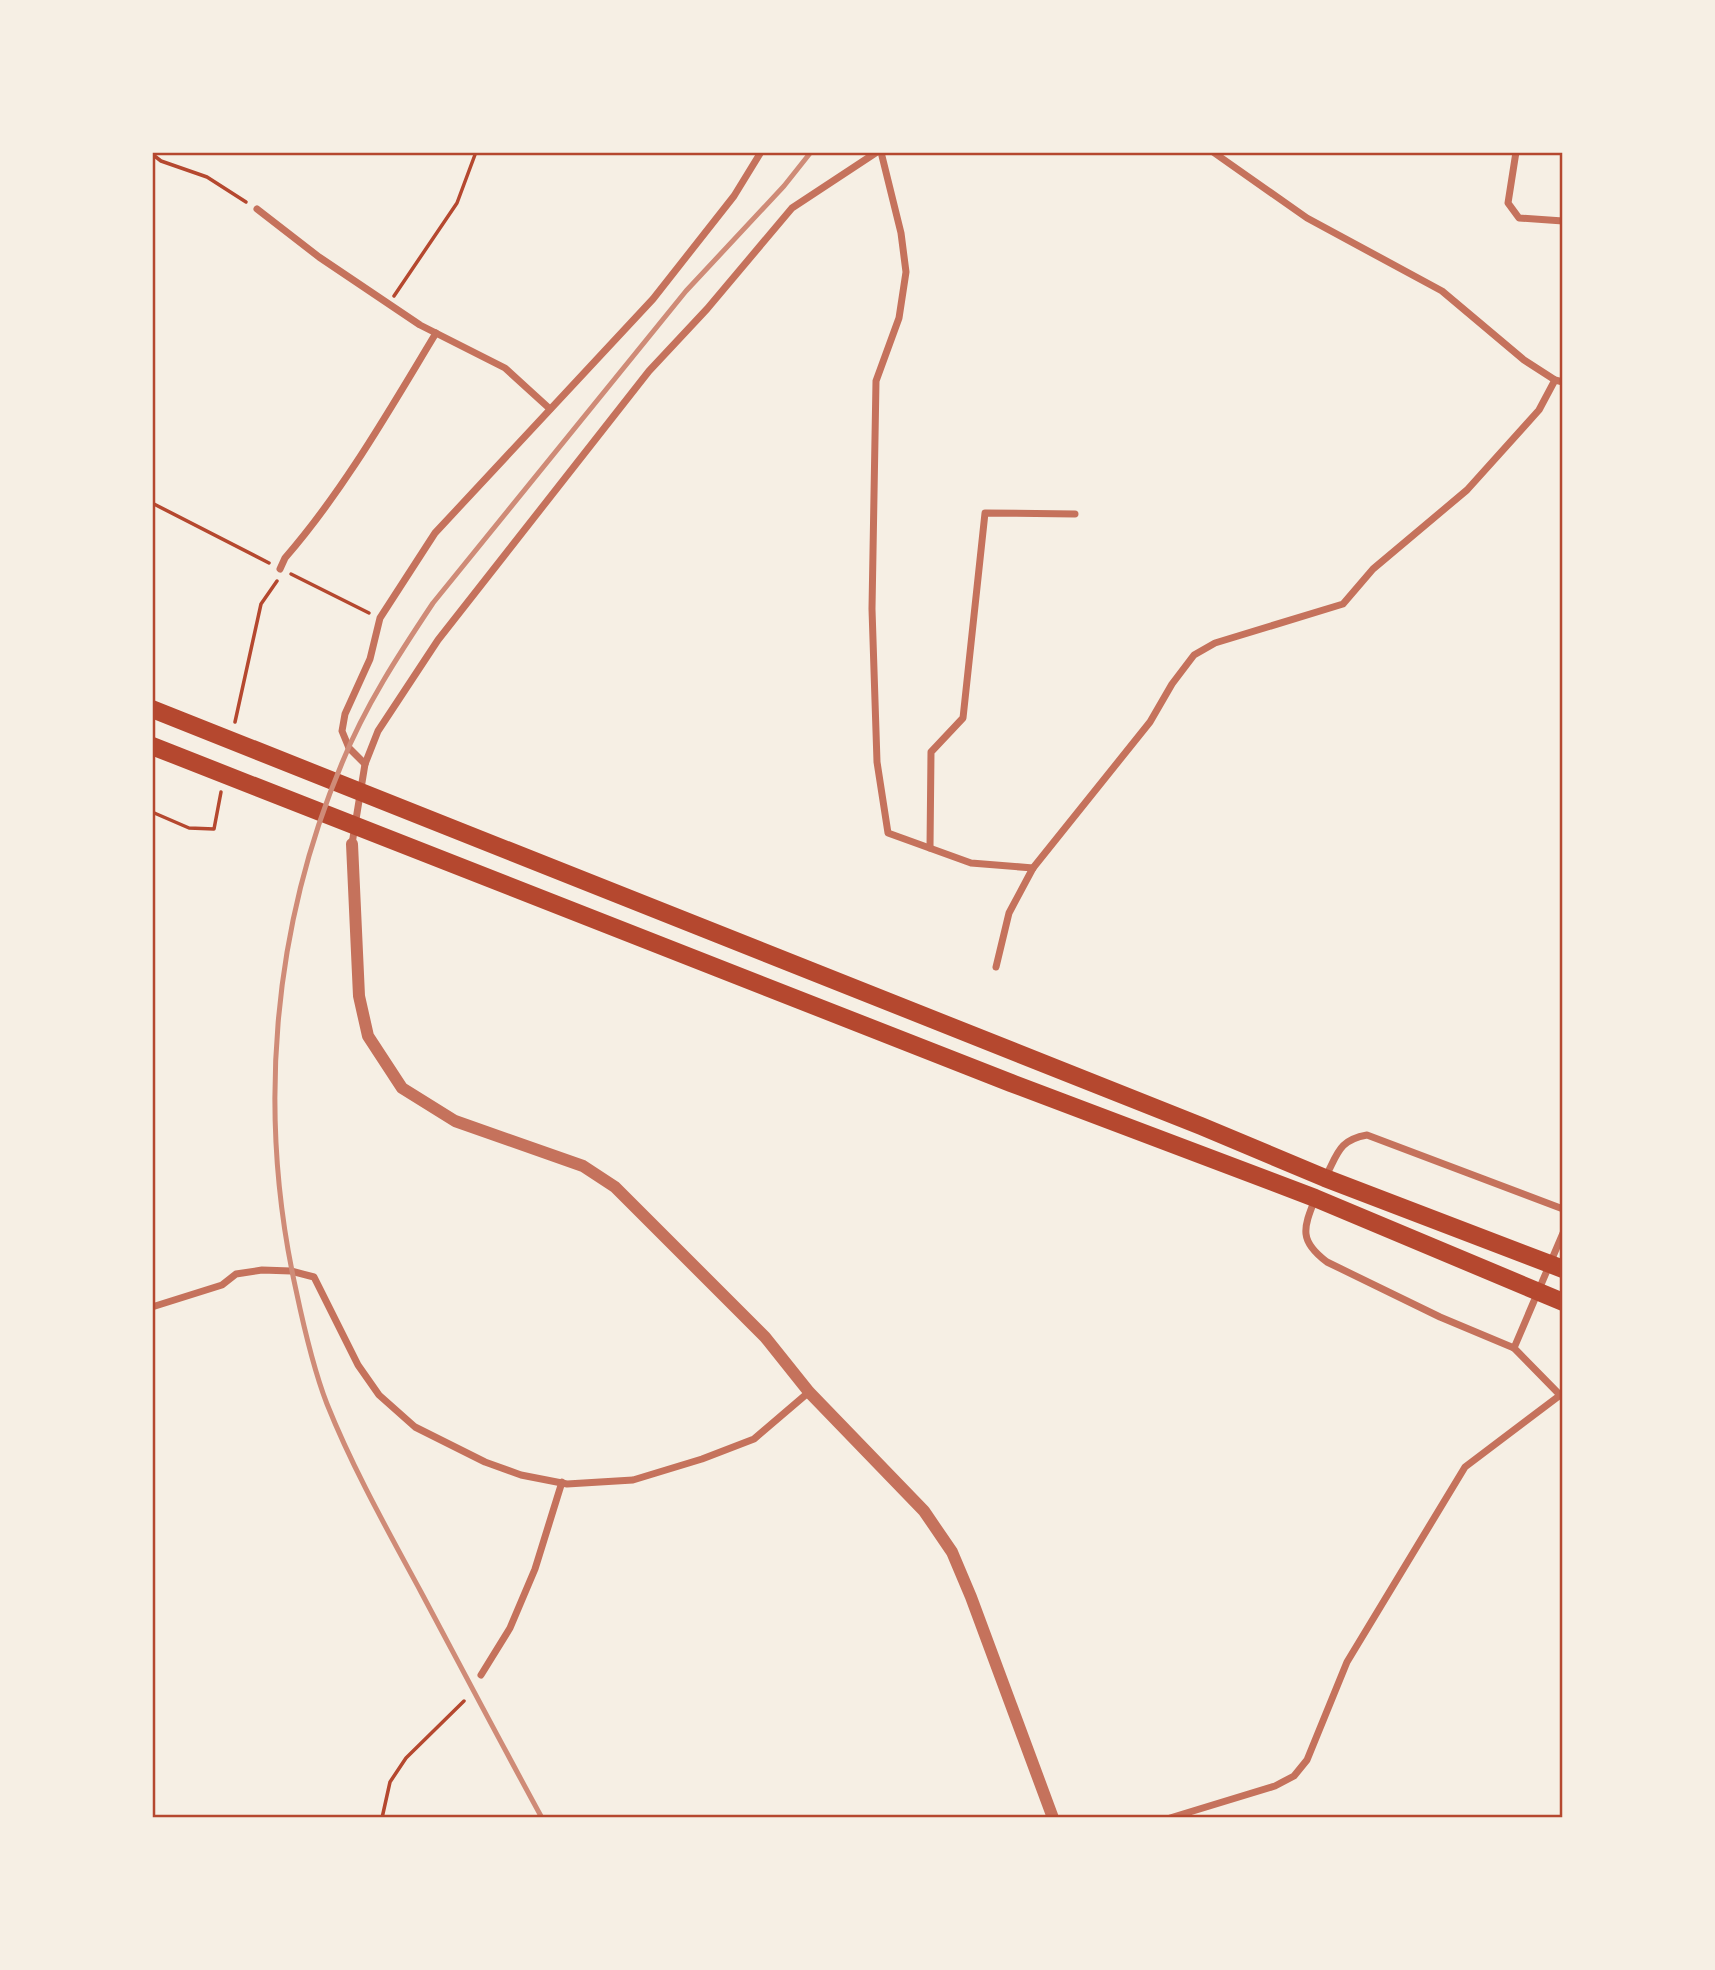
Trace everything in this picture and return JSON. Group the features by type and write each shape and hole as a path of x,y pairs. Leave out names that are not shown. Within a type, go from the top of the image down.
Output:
{"main road":[{"path":"152,709 1239,1141 1325,1178 1563,1269"},
{"path":"152,746 1011,1083 1315,1198 1563,1302"}],"street":[{"path":"366,764 349,748 342,731 345,714 370,659 380,618 435,533 653,299 734,196 761,152"},
{"path":"1033,868 971,863 888,834 877,762 872,609 876,381 899,318 906,272 901,233 879,152 792,208 707,309 649,371 438,640 378,731 366,764 352,844 359,996 368,1036 402,1088 455,1121 583,1166 615,1187 765,1337 809,1392 924,1511 952,1552 971,1597 1053,1818"},
{"path":"996,967 1009,913 1033,868 1150,722 1172,684 1194,655 1215,643 1342,604 1373,569 1468,490 1539,410 1559,381 1524,360 1442,291 1307,218 1213,152"},
{"path":"1516,152 1508,204 1519,218 1563,221"},
{"path":"257,209 319,257 389,304 436,333 505,368 550,409"},
{"path":"280,569 285,558 334,493 386,415 436,333"},
{"path":"930,848 931,752 963,718 985,513 1075,514"},
{"path":"1325,1178 1340,1149 1350,1138 1367,1135 1563,1209"},
{"path":"1170,1818 1275,1786 1294,1776 1307,1760 1346,1662 1465,1467 1562,1394 1514,1348 1440,1317 1327,1262 1312,1251 1306,1238 1305,1223 1315,1198"},
{"path":"1514,1348 1563,1233"},
{"path":"152,1307 222,1285 236,1274 262,1270 291,1271 314,1278 358,1365 379,1395 415,1427 485,1462 521,1475 567,1484 633,1480 754,1440 809,1392"},
{"path":"481,1675 510,1628 535,1569 562,1482"}],"path":[{"path":"389,304 457,204 476,152"},
{"path":"152,154 161,161 207,177 257,209"},
{"path":"152,503 380,618"},
{"path":"382,1818 390,1782 406,1758 464,1701"}],"railway":[{"path":"542,1818 359,1476 327,1404 313,1362 284,1224 277,1157 275,1090 278,1023 286,956 318,826 342,763 372,701 420,622 686,291 784,186 811,152"}]}
